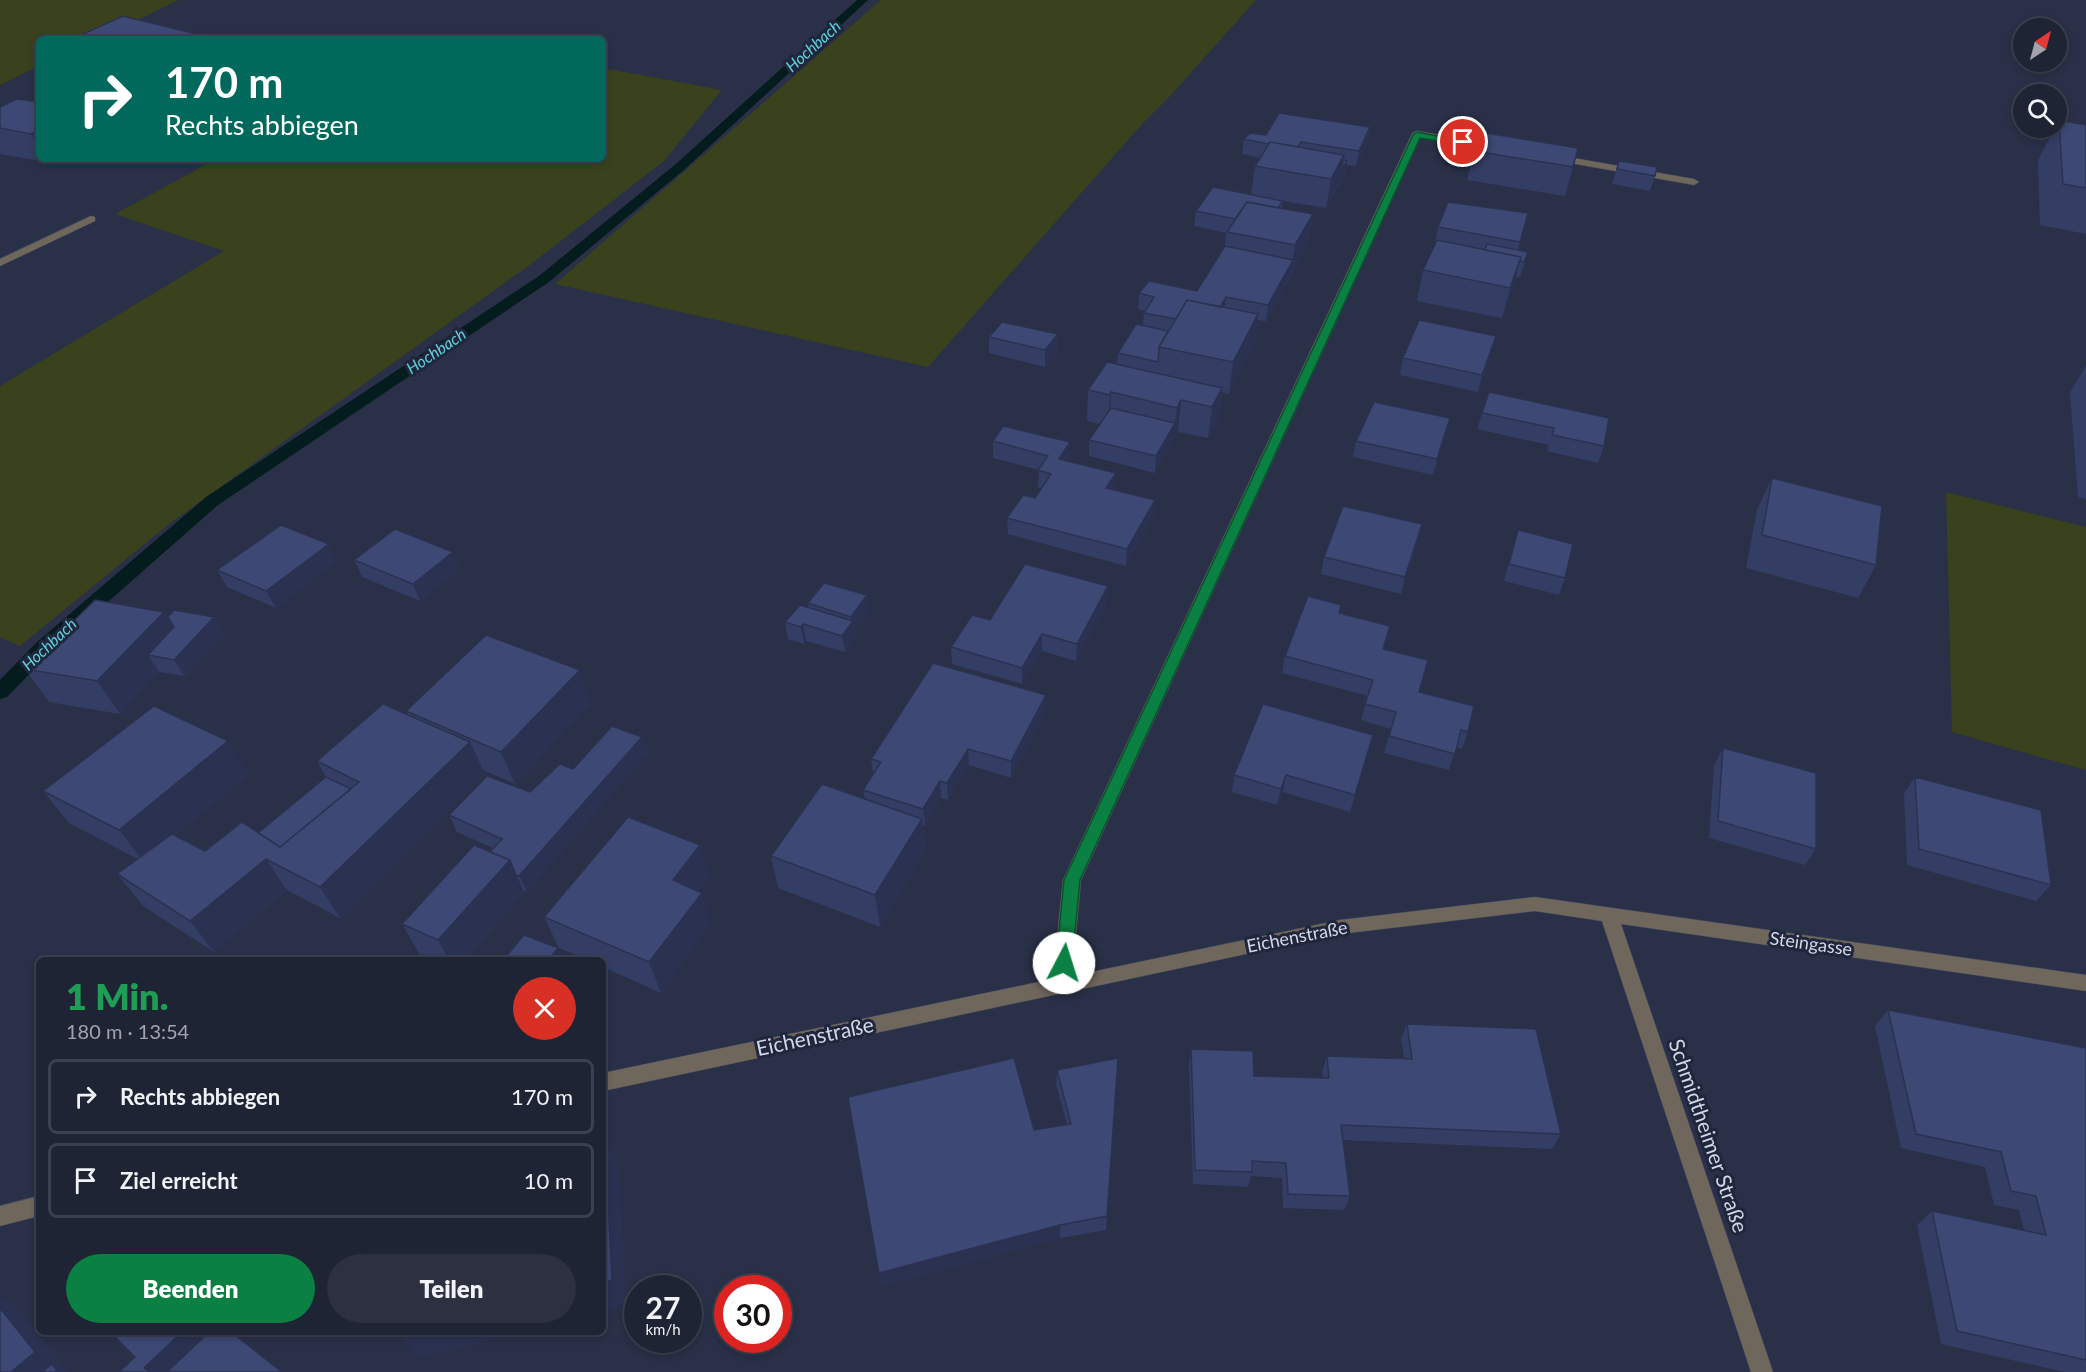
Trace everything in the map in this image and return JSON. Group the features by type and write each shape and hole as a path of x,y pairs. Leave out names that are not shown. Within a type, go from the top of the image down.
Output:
{"street":[{"path":"1062,984 1072,880 1417,135 1509,150"},
{"path":"1544,156 1694,182"},
{"path":"0,263 91,219"},
{"name":"Eichenstraße","path":"606,1081 1340,927 1535,904"},
{"name":"Steingasse","path":"1535,904 2086,983"},
{"name":"Schmidtheimer Straße","path":"1609,915 1762,1372"},
{"path":"0,1216 36,1207"}],"green space":[{"path":"0,0 179,0 103,36 36,36 36,67 0,85"},
{"path":"881,0 1256,0 1143,123 928,367 555,284"},
{"path":"606,69 722,90 664,161 531,264 169,524 20,646 0,637 0,386 224,251 115,214 210,162 606,162"},
{"path":"1946,492 2086,527 2086,770 1952,732"}],"building":[{"path":"123,16 205,36 79,36"},
{"path":"17,99 36,102 36,132 31,134 0,128 0,107"},
{"path":"1279,113 1370,127 1359,151 1301,142 1298,147 1244,139 1250,133 1266,135"},
{"path":"2067,121 2086,125 2086,188 2063,184 2060,138 2067,138"},
{"path":"1480,132 1578,148 1573,167 1474,151"},
{"path":"1270,142 1344,155 1331,179 1255,166"},
{"path":"1619,161 1657,167 1655,176 1617,169"},
{"path":"1213,187 1283,201 1278,208 1247,202 1235,219 1196,211"},
{"path":"1247,202 1313,214 1295,245 1227,232"},
{"path":"1448,202 1528,213 1520,242 1438,227"},
{"path":"1437,240 1521,257 1510,288 1423,270"},
{"path":"1487,244 1528,252 1524,262 1520,261 1521,257 1485,250"},
{"path":"1225,246 1293,260 1268,305 1226,297 1220,307 1187,300 1176,319 1144,313 1154,297 1139,293 1149,281 1197,291"},
{"path":"1187,300 1258,314 1233,362 1159,347"},
{"path":"1419,320 1496,336 1482,375 1403,358"},
{"path":"1002,322 1058,334 1045,350 989,337"},
{"path":"1136,324 1168,331 1159,347 1158,362 1118,353"},
{"path":"1107,362 1222,388 1212,407 1181,400 1177,408 1111,392 1110,395 1088,390"},
{"path":"1489,392 1609,418 1604,446 1552,435 1554,428 1482,413"},
{"path":"1374,402 1450,418 1437,459 1356,441"},
{"path":"1111,408 1175,423 1156,456 1089,440"},
{"path":"1003,426 1070,442 1059,459 1116,473 1106,488 1155,500 1127,549 1007,518 1023,495 1035,498 1051,474 1038,470 1048,456 993,441"},
{"path":"1772,478 1882,506 1876,565 1762,535"},
{"path":"1343,506 1422,524 1405,577 1324,557"},
{"path":"281,525 329,544 266,591 217,570"},
{"path":"395,529 453,552 413,584 354,560"},
{"path":"1518,530 1573,544 1565,578 1509,564"},
{"path":"1025,564 1108,586 1077,644 1042,634 1022,668 951,647 972,615 990,620"},
{"path":"824,583 867,595 851,617 808,603"},
{"path":"1308,596 1341,605 1339,613 1390,626 1383,649 1428,660 1419,692 1474,706 1468,732 1461,730 1455,754 1389,736 1396,712 1365,704 1373,680 1285,656"},
{"path":"95,600 164,612 97,681 25,669"},
{"path":"800,605 853,621 842,636 803,624 801,627 785,622"},
{"path":"174,610 214,617 174,660 148,655 174,627 168,617"},
{"path":"486,635 580,670 501,752 406,711"},
{"path":"933,663 1046,695 1011,761 968,749 947,783 940,781 923,809 863,790 881,762 871,759"},
{"path":"383,704 470,742 320,887 266,859 190,921 117,874 172,834 205,851 242,822 280,847 359,782 317,761"},
{"path":"1263,704 1373,735 1355,795 1286,775 1281,789 1234,775"},
{"path":"154,706 228,741 119,830 43,791"},
{"path":"612,726 642,737 519,876 516,875 510,860 490,852 502,839 449,815 487,776 530,792 560,764 573,769"},
{"path":"1723,748 1816,773 1816,849 1718,821"},
{"path":"326,777 351,789 280,847 258,833"},
{"path":"1915,777 2041,810 2051,885 1919,849"},
{"path":"822,784 922,819 875,895 771,856"},
{"path":"628,817 700,845 673,880 702,893 649,962 544,917"},
{"path":"474,845 510,860 438,940 402,924"},
{"path":"524,935 558,948 550,957 506,957"},
{"path":"1888,1010 2086,1048 2086,1360 1957,1331 1932,1211 2046,1235 2036,1196 2011,1191 2001,1152 1916,1134"},
{"path":"1407,1024 1536,1029 1561,1134 1341,1125 1350,1196 1288,1194 1286,1163 1252,1161 1252,1172 1195,1170 1191,1049 1253,1051 1254,1076 1329,1078 1327,1056 1412,1059"},
{"path":"1014,1058 1034,1130 1071,1124 1057,1070 1118,1058 1107,1216 1060,1225 879,1273 848,1097"},
{"path":"606,1158 612,1280 606,1281"},
{"path":"0,1308 35,1352 11,1372 0,1372"},
{"path":"113,1335 179,1335 144,1368 150,1372 119,1372 135,1357"},
{"path":"206,1335 235,1335 282,1372 167,1372"},
{"path":"52,1364 58,1372 42,1372"}],"waterway":[{"name":"Hochbach","path":"0,692 44,647 212,501 544,279 681,166 863,0"}],"route":[{"path":"1064,963 1072,880 1417,135 1463,142"}]}
